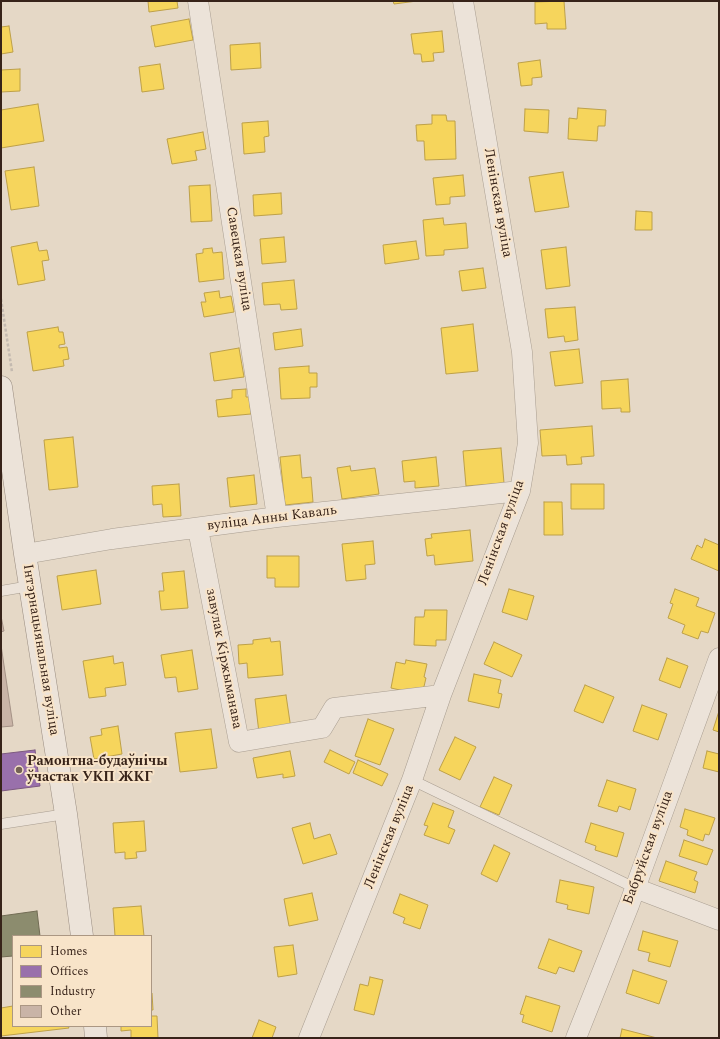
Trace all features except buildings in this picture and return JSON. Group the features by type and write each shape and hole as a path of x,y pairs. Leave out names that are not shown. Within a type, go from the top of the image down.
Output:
{"street":[{"name":"Савецкая вуліца","path":"198,1 277,518"},
{"name":"Ленінская вуліца","path":"309,1038 412,780 441,695 520,491 528,443 522,352 463,1"},
{"name":"Інтэрнацыянальная вуліца","path":"1,387 25,554 66,814 82,935"},
{"name":"вуліца Анны Каваль","path":"25,554 112,539 277,518 520,491"},
{"name":"завулак Кіржыманава","path":"198,529 239,742 322,728 334,708 441,695"},
{"name":"Бабруйская вуліца","path":"576,1038 635,888 719,658"},
{"path":"635,888 719,920"},
{"path":"95,1027 96,1038"}],"lane":[{"path":"1,591 30,586"},
{"path":"412,780 635,888"},
{"path":"1,824 66,814"}],"place":[{"name":"Рамонтна-будаўнічы ўчастак УКП ЖКГ","path":"19,770"}]}
